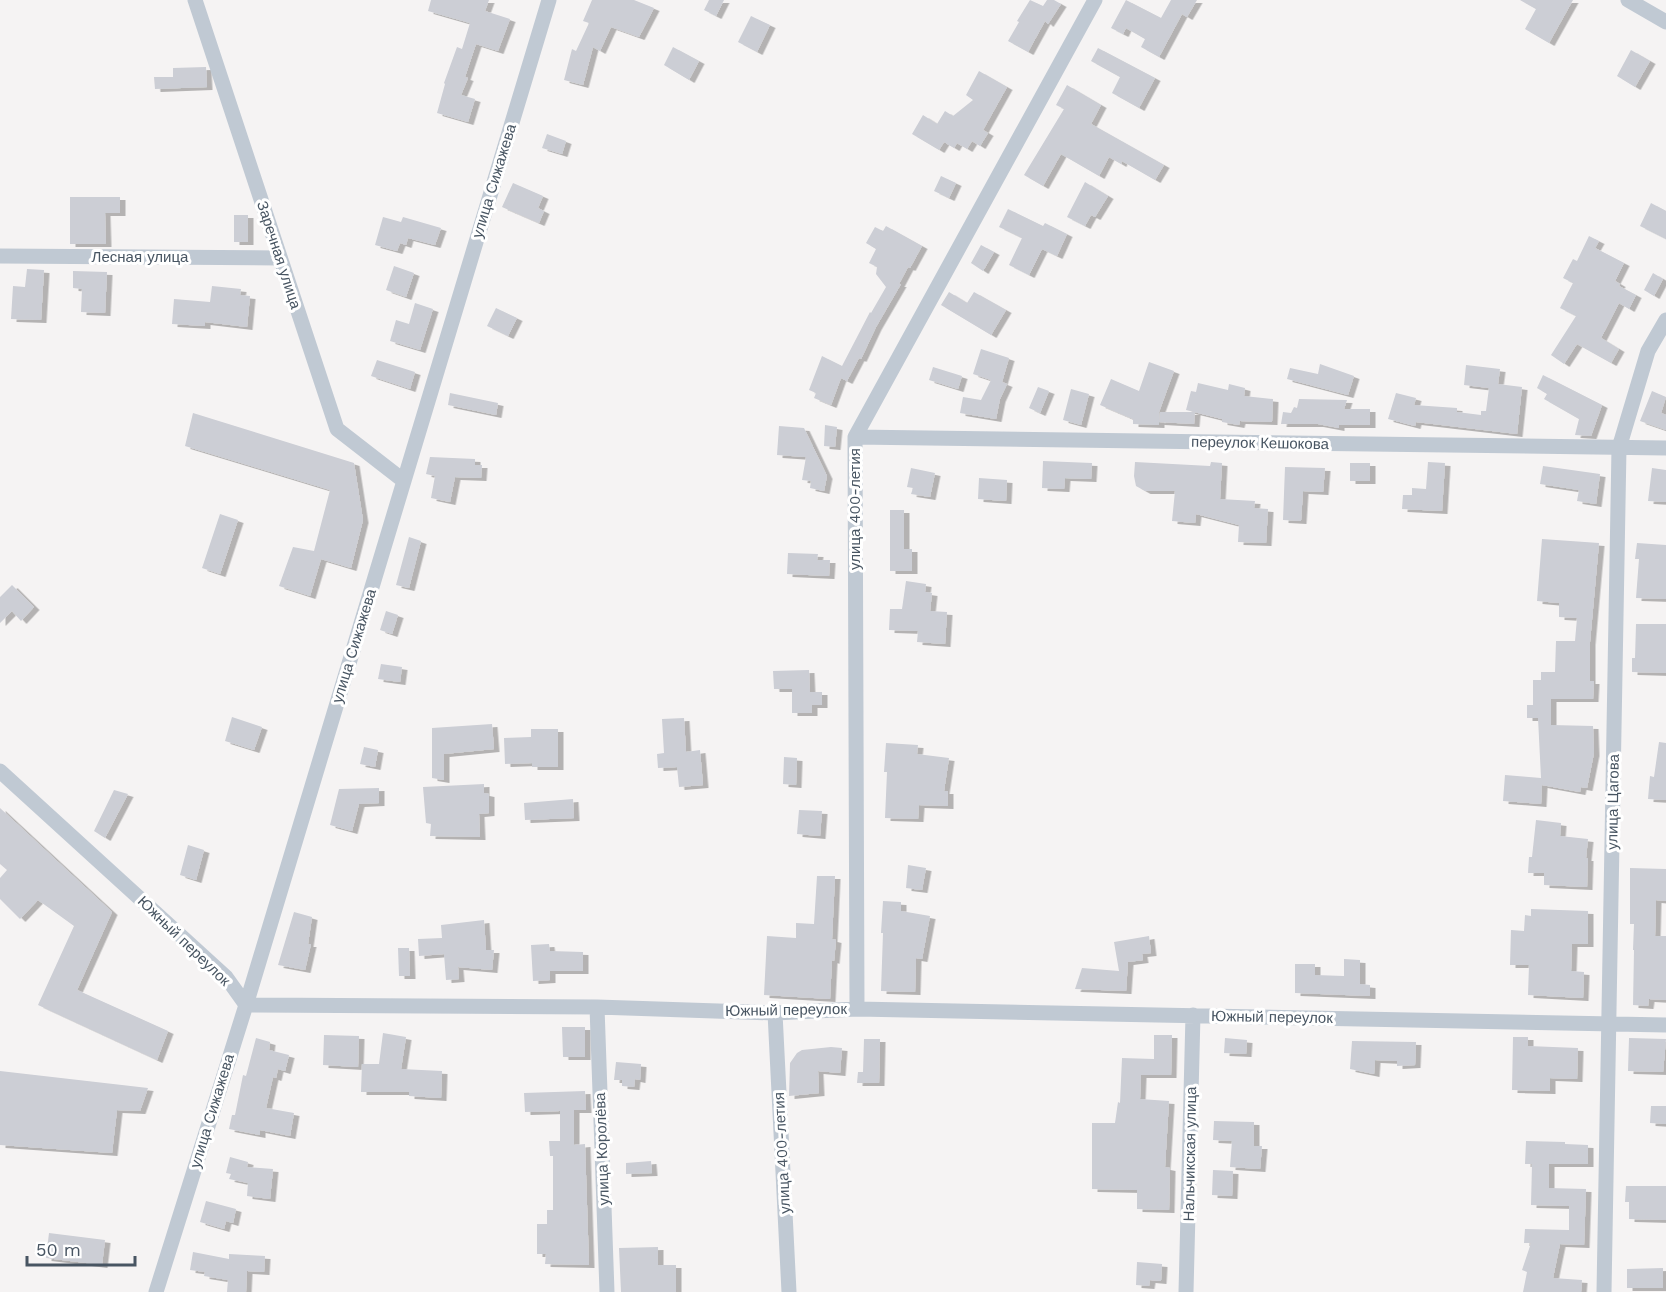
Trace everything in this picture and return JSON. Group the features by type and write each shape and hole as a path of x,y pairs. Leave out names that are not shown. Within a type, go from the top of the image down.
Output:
{"street":[{"name":"Заречная улица","path":"195,0 337,429 404,481"},
{"name":"улица Сижажева","path":"156,1292 246,1005 549,0"},
{"name":"улица 400-летия","path":"857,1009 855,437 1095,0"},
{"path":"1628,0 1666,22"},
{"name":"Лесная улица","path":"0,256 280,258"},
{"name":"улица Цагова","path":"1604,1292 1619,448 1648,351 1666,320"},
{"name":"переулок Кешокова","path":"855,437 1666,448"},
{"name":"Южный переулок","path":"0,771 226,977 246,1005 597,1007 775,1013 857,1009 1666,1025"},
{"name":"улица Королёва","path":"597,1007 607,1292"},
{"name":"улица 400-летия","path":"775,1013 789,1292"},
{"name":"Нальчикская улица","path":"1186,1292 1193,1016"}],"building":[{"path":"431,0 489,0 485,11 510,19 498,51 476,44 465,77 468,78 461,95 475,99 468,122 437,113 444,83 457,47 462,49 470,23 428,11"},
{"path":"592,0 634,0 654,8 639,37 611,27 600,51 593,47 583,85 564,80 572,49 576,51 589,23 583,21"},
{"path":"709,0 724,0 716,16 704,10"},
{"path":"1030,0 1043,6 1047,0 1054,0 1061,4 1048,24 1045,21 1028,52 1008,41"},
{"path":"1126,0 1161,18 1171,0 1197,0 1187,17 1182,14 1159,57 1141,47 1145,39 1126,28 1123,34 1111,28"},
{"path":"1520,0 1573,0 1549,43 1525,29 1536,9"},
{"path":"751,16 770,25 757,52 738,42"},
{"path":"673,47 699,61 689,80 664,65"},
{"path":"1098,48 1155,78 1139,108 1112,93 1120,77 1091,61"},
{"path":"1631,50 1650,61 1635,87 1617,76"},
{"path":"206,67 207,87 155,89 154,77 173,77 173,68"},
{"path":"979,71 1007,87 983,130 988,133 980,146 972,141 967,149 957,143 954,148 944,142 939,150 912,134 923,115 937,124 945,111 953,116 973,100 966,95"},
{"path":"1067,85 1101,105 1091,124 1164,165 1155,180 1122,161 1121,164 1109,157 1099,176 1061,154 1043,186 1024,175 1064,109 1056,105"},
{"path":"547,134 566,141 562,154 542,148"},
{"path":"941,176 956,183 949,198 934,191"},
{"path":"1085,182 1108,196 1095,217 1091,215 1085,226 1067,217"},
{"path":"513,183 543,196 538,208 544,211 539,223 502,207"},
{"path":"70,197 120,197 120,213 105,213 106,244 70,244"},
{"path":"1651,203 1666,211 1666,239 1640,226"},
{"path":"1008,209 1043,226 1045,223 1067,234 1057,256 1042,249 1029,275 1009,265 1022,238 999,227"},
{"path":"234,215 248,215 248,242 234,242"},
{"path":"383,217 401,222 403,217 441,228 435,245 408,238 406,245 400,243 397,251 375,245"},
{"path":"886,226 922,246 910,268 908,267 861,359 859,358 847,381 841,378 831,405 814,398 816,393 809,390 822,356 842,366 870,312 886,287 876,274 877,267 869,263 876,249 866,243 875,227 883,231"},
{"path":"1589,236 1599,241 1595,248 1624,263 1615,281 1620,284 1619,286 1636,295 1629,309 1619,303 1601,338 1619,349 1611,363 1577,344 1564,364 1551,355 1576,316 1560,308 1573,283 1563,278 1573,259 1577,261"},
{"path":"981,245 994,252 983,271 971,263"},
{"path":"394,266 414,273 406,297 386,290"},
{"path":"27,269 44,270 41,320 11,319 13,286 25,287"},
{"path":"73,271 107,272 105,313 81,312 82,289 73,288"},
{"path":"1653,273 1663,279 1654,296 1644,290"},
{"path":"212,286 241,289 240,295 250,296 247,327 205,322 205,326 172,324 174,299 210,302"},
{"path":"949,292 967,303 974,292 1006,310 991,335 941,305"},
{"path":"415,303 433,309 420,350 390,341 396,320 409,324"},
{"path":"496,308 517,318 508,336 487,326"},
{"path":"981,349 1009,358 1002,382 1007,384 1000,399 996,419 960,413 963,397 981,400 991,380 973,374"},
{"path":"377,360 415,372 410,389 371,376"},
{"path":"1149,362 1174,371 1159,412 1159,425 1133,424 1133,419 1100,405 1111,379 1139,391"},
{"path":"1320,364 1354,376 1348,395 1287,379 1290,368 1318,374"},
{"path":"1466,365 1500,369 1498,384 1522,387 1517,434 1416,422 1415,426 1388,419 1396,393 1416,398 1414,405 1457,408 1457,412 1481,415 1481,411 1486,411 1489,388 1464,385"},
{"path":"933,367 962,376 958,389 929,380"},
{"path":"1543,375 1602,405 1591,436 1575,435 1579,419 1544,399 1547,394 1537,388"},
{"path":"1198,383 1228,390 1229,384 1245,388 1244,396 1273,399 1272,422 1240,421 1239,425 1186,410 1191,391 1196,392"},
{"path":"1038,387 1049,391 1040,413 1029,408"},
{"path":"1071,389 1089,394 1081,425 1063,420"},
{"path":"1652,391 1666,397 1661,413 1666,415 1666,430 1640,421"},
{"path":"450,393 498,403 496,415 448,405"},
{"path":"1299,399 1347,400 1344,409 1370,409 1370,425 1339,425 1339,428 1318,424 1281,424 1283,412 1291,413 1294,407 1297,408"},
{"path":"1160,412 1195,412 1194,424 1159,422"},
{"path":"193,413 354,463 363,520 351,568 321,559 310,596 279,586 293,547 314,551 330,490 185,446"},
{"path":"825,425 837,427 835,447 824,446"},
{"path":"779,426 804,428 827,476 824,491 810,488 811,481 802,480 806,457 777,455"},
{"path":"430,457 475,459 475,465 482,465 481,478 455,477 450,502 431,498 435,476 426,474"},
{"path":"1043,461 1092,463 1091,479 1065,478 1064,489 1042,488"},
{"path":"1135,462 1210,466 1211,462 1222,463 1220,499 1255,501 1254,508 1268,509 1266,543 1238,542 1239,525 1196,514 1195,523 1172,521 1175,491 1145,491 1136,486"},
{"path":"1428,462 1445,463 1442,511 1402,509 1403,495 1412,495 1412,488 1426,489"},
{"path":"1350,463 1370,463 1370,481 1350,481"},
{"path":"1543,466 1600,474 1596,504 1577,501 1579,490 1540,484"},
{"path":"1285,467 1325,468 1323,492 1303,491 1301,521 1283,520"},
{"path":"911,468 935,473 930,497 911,494 913,488 907,487"},
{"path":"1652,468 1666,470 1666,502 1648,501"},
{"path":"979,478 1007,480 1006,501 978,499"},
{"path":"890,510 904,510 904,549 912,549 912,571 890,571"},
{"path":"220,514 238,520 220,574 202,568"},
{"path":"409,537 421,541 409,588 396,585"},
{"path":"1542,539 1599,543 1590,642 1590,681 1594,681 1593,699 1551,699 1551,725 1593,726 1594,753 1587,788 1581,787 1580,792 1542,785 1541,804 1503,801 1505,775 1541,778 1538,718 1527,718 1527,705 1533,705 1533,680 1541,680 1541,672 1555,672 1556,641 1575,641 1577,618 1559,617 1559,603 1537,601"},
{"path":"1637,543 1666,545 1666,599 1636,598 1639,559 1635,559"},
{"path":"788,553 818,554 817,560 830,560 829,576 787,574"},
{"path":"906,581 926,584 925,592 932,593 930,611 947,612 945,644 917,642 918,631 889,630 890,609 902,609"},
{"path":"12,585 34,607 21,621 12,611 0,623 0,597"},
{"path":"386,611 398,615 392,634 380,630"},
{"path":"1636,624 1666,624 1666,673 1632,672 1632,658 1635,658"},
{"path":"381,664 402,667 400,682 378,679"},
{"path":"809,670 810,692 822,692 822,705 812,705 812,713 792,713 792,689 774,689 773,671"},
{"path":"232,717 262,727 254,750 225,741"},
{"path":"684,718 686,752 700,750 703,785 679,787 677,767 658,768 657,754 664,753 662,719"},
{"path":"492,724 494,749 444,754 444,780 432,778 432,728"},
{"path":"531,729 558,729 558,767 532,767 532,763 505,764 504,738 531,737"},
{"path":"1659,742 1666,743 1666,800 1648,799 1650,776 1654,777"},
{"path":"886,743 918,745 917,754 949,758 944,791 948,791 948,806 919,805 918,819 885,818"},
{"path":"364,747 378,750 375,767 360,764"},
{"path":"784,757 797,758 796,785 783,784"},
{"path":"484,784 484,793 489,794 489,813 479,814 480,837 430,836 431,824 426,823 423,787"},
{"path":"379,788 379,803 359,804 352,831 330,825 339,789"},
{"path":"114,790 128,794 105,838 94,831"},
{"path":"573,799 574,818 525,820 524,803"},
{"path":"0,808 112,912 77,990 168,1031 157,1060 38,1005 74,926 38,900 20,919 0,899 0,878 7,870 0,864"},
{"path":"799,810 822,811 820,836 797,834"},
{"path":"1536,820 1561,823 1560,836 1588,839 1587,887 1544,885 1544,873 1528,873"},
{"path":"188,845 204,850 196,880 180,875"},
{"path":"908,865 926,868 922,890 906,888"},
{"path":"1630,868 1666,869 1666,901 1656,900 1655,936 1666,936 1666,1000 1649,999 1648,1006 1633,1005 1634,924 1630,924"},
{"path":"817,876 835,876 832,939 836,940 834,961 832,960 830,999 764,995 767,936 796,938 796,923 814,924"},
{"path":"883,901 901,902 901,911 930,916 922,959 916,958 915,992 881,991"},
{"path":"1531,909 1588,911 1588,944 1572,944 1571,971 1584,972 1583,998 1528,995 1529,965 1510,965 1511,930 1524,931 1525,915 1531,916"},
{"path":"294,912 312,917 308,944 311,944 305,970 278,965"},
{"path":"484,920 486,950 494,950 492,970 458,967 459,979 446,980 444,954 419,956 418,939 442,938 441,925"},
{"path":"1149,936 1151,953 1142,954 1143,960 1128,962 1126,991 1075,989 1082,968 1119,971 1114,942"},
{"path":"549,944 550,951 583,952 583,971 550,971 550,980 533,981 531,945"},
{"path":"398,948 409,948 410,976 399,976"},
{"path":"1344,959 1360,960 1360,984 1370,985 1370,996 1295,993 1295,964 1315,964 1315,975 1344,976"},
{"path":"562,1027 585,1027 585,1057 563,1057"},
{"path":"383,1033 406,1037 401,1069 442,1071 441,1098 409,1096 409,1092 361,1092 362,1064 379,1064"},
{"path":"324,1035 359,1036 358,1067 323,1065"},
{"path":"1154,1035 1172,1035 1171,1075 1141,1075 1140,1099 1169,1101 1165,1167 1170,1168 1169,1210 1137,1209 1137,1190 1092,1189 1092,1123 1115,1123 1118,1102 1120,1103 1122,1058 1154,1059"},
{"path":"1513,1037 1528,1037 1528,1046 1578,1048 1577,1079 1550,1078 1550,1091 1512,1090"},
{"path":"256,1038 270,1042 269,1050 289,1055 285,1071 278,1069 276,1078 273,1077 266,1108 294,1113 290,1136 260,1130 260,1135 229,1129 232,1115 235,1115 243,1075 246,1076"},
{"path":"1225,1038 1247,1040 1246,1054 1224,1053"},
{"path":"1629,1038 1666,1039 1663,1072 1628,1071"},
{"path":"864,1039 880,1039 879,1083 857,1083 858,1072 863,1072"},
{"path":"1352,1041 1416,1042 1415,1065 1397,1066 1397,1061 1375,1060 1374,1074 1350,1069"},
{"path":"842,1048 840,1073 818,1071 819,1093 789,1096 790,1063 797,1053 802,1050"},
{"path":"616,1062 641,1064 640,1080 635,1079 634,1087 622,1086 622,1080 614,1080"},
{"path":"0,1071 148,1088 140,1111 117,1110 112,1153 0,1145"},
{"path":"585,1091 586,1110 574,1110 574,1145 585,1144 589,1265 545,1264 546,1254 537,1254 537,1224 547,1224 547,1210 553,1210 553,1156 550,1156 549,1141 560,1141 560,1111 525,1112 524,1093"},
{"path":"1651,1106 1666,1106 1666,1124 1650,1123"},
{"path":"1214,1121 1254,1122 1254,1146 1262,1146 1260,1169 1230,1167 1232,1141 1213,1140"},
{"path":"1526,1141 1588,1145 1588,1164 1549,1164 1549,1188 1586,1189 1584,1245 1560,1244 1553,1278 1582,1280 1581,1292 1523,1292 1527,1272 1522,1270 1531,1243 1524,1243 1525,1229 1569,1230 1569,1206 1531,1205 1532,1164 1525,1164"},
{"path":"230,1157 248,1162 247,1167 273,1169 270,1199 247,1196 248,1183 229,1179 231,1174 226,1173"},
{"path":"651,1161 652,1173 626,1174 626,1163"},
{"path":"1213,1170 1233,1171 1232,1196 1212,1195"},
{"path":"1626,1186 1666,1186 1666,1220 1629,1219 1629,1202 1625,1202"},
{"path":"206,1201 236,1209 233,1223 226,1221 224,1229 200,1222"},
{"path":"49,1233 105,1240 102,1265 46,1258"},
{"path":"658,1247 658,1265 676,1265 676,1292 621,1292 619,1248"},
{"path":"193,1252 229,1259 229,1254 265,1256 264,1272 247,1271 246,1292 227,1292 228,1280 204,1276 205,1272 190,1270"},
{"path":"1137,1262 1162,1264 1161,1281 1150,1280 1149,1286 1136,1285"},
{"path":"1663,1268 1663,1288 1627,1288 1627,1269"}]}
